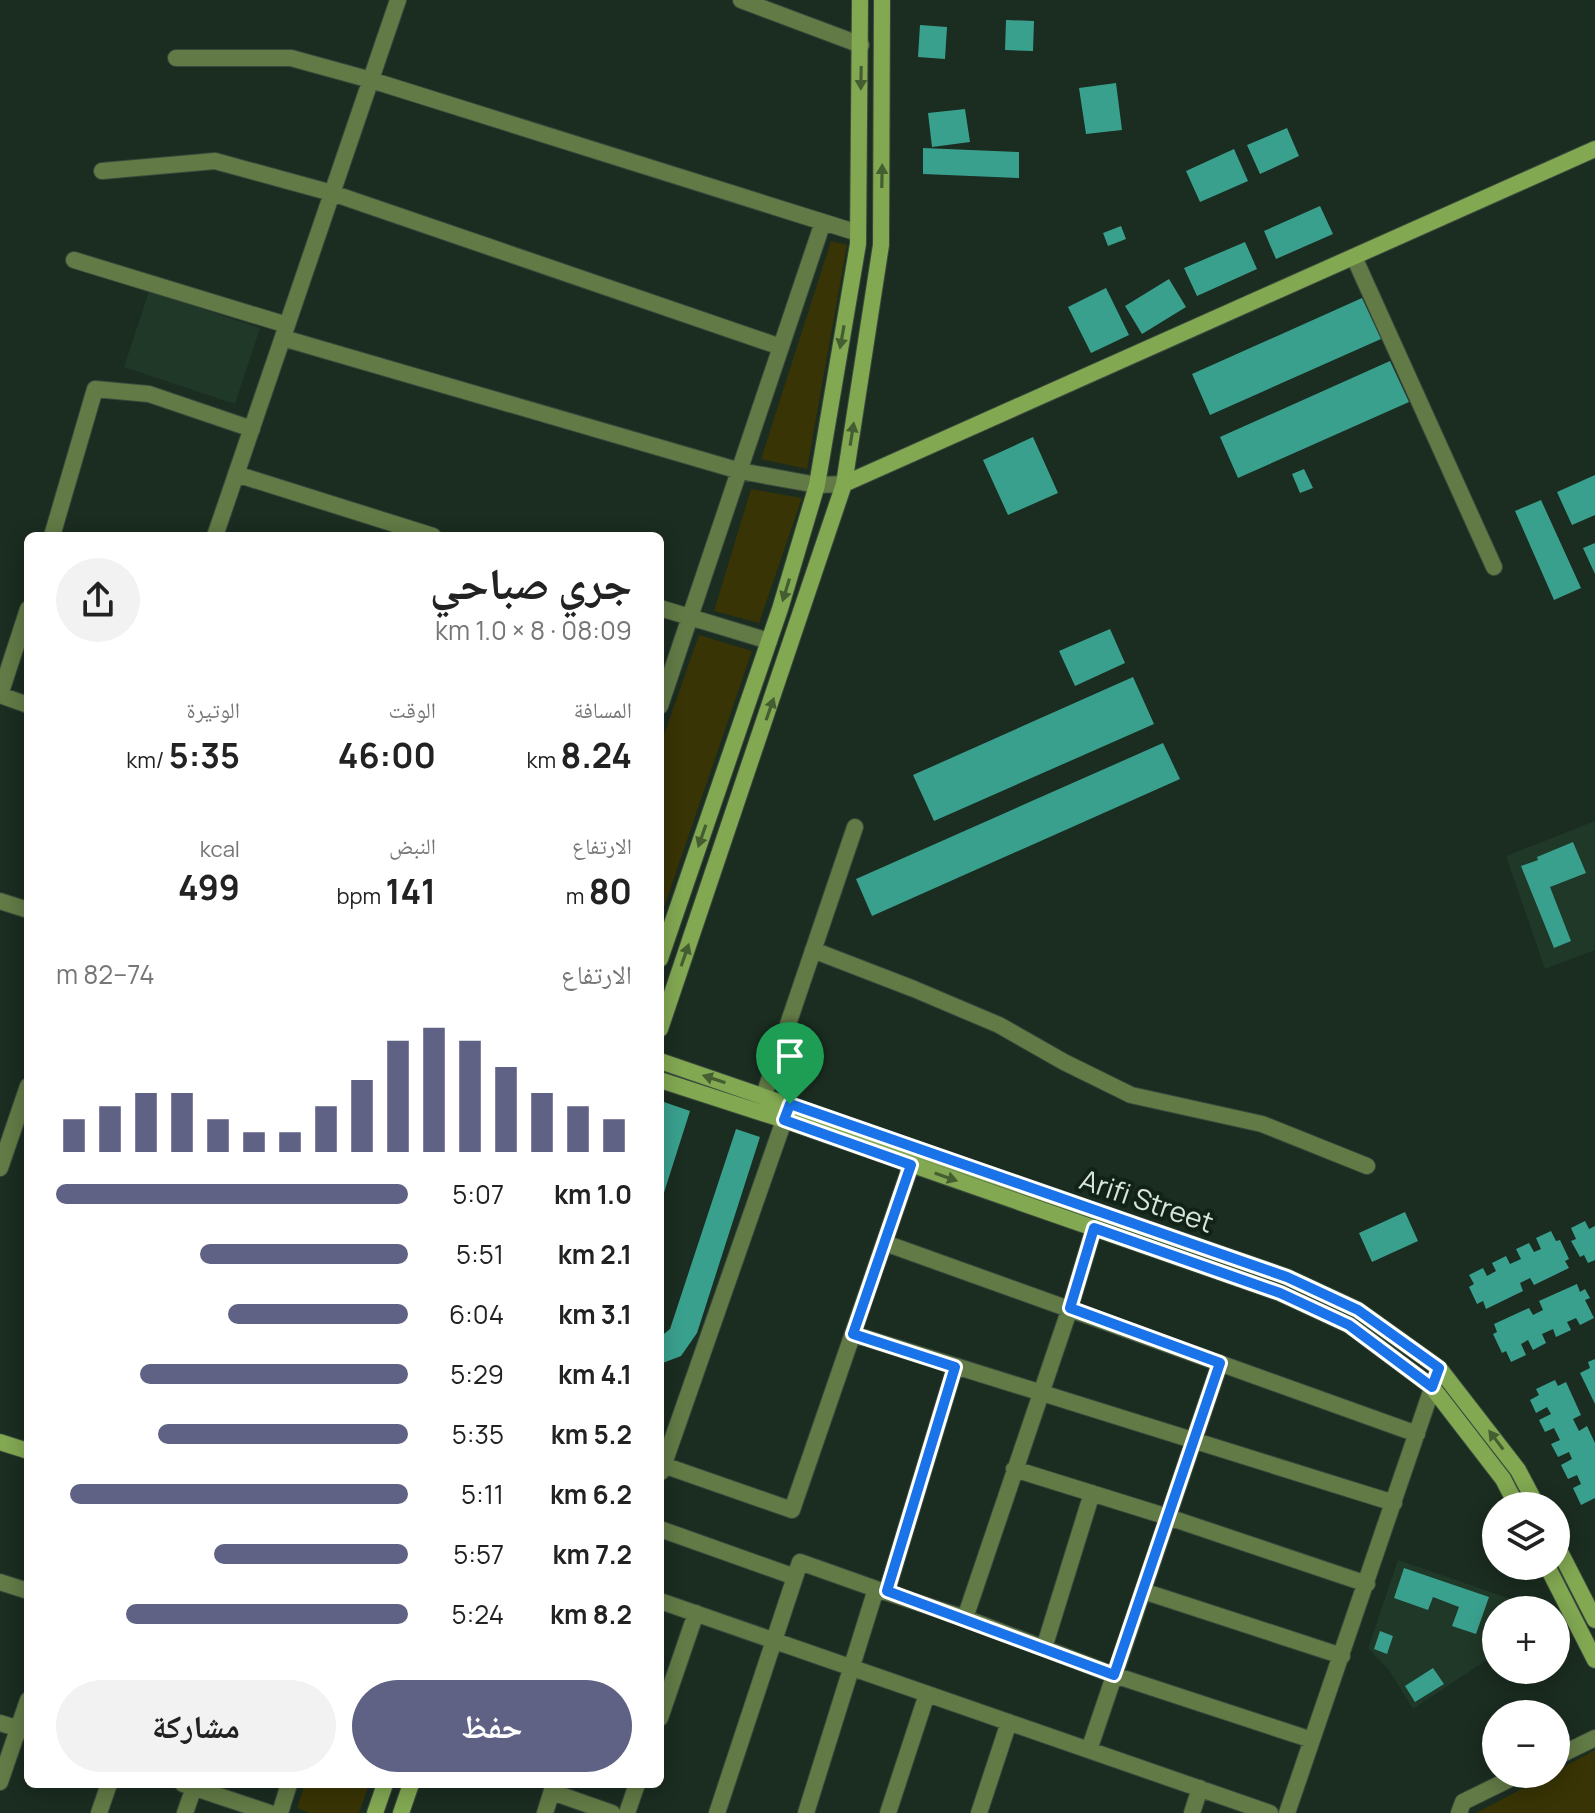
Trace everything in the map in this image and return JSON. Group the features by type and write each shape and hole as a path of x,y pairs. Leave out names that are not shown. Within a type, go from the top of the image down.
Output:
{"street":[{"path":"216,532 398,0"},
{"path":"741,0 861,45"},
{"path":"664,947 769,641 817,485 858,233 860,0"},
{"path":"664,1017 844,484 881,245 882,0"},
{"path":"176,58 291,58 371,80 858,233"},
{"path":"74,260 285,332 740,471 817,485 844,484 1595,149"},
{"path":"102,171 215,161 332,193 781,347"},
{"path":"664,694 823,222"},
{"path":"1354,257 1494,567"},
{"path":"53,532 95,389 149,394 252,429"},
{"path":"236,474 420,532"},
{"path":"664,609 769,641"},
{"path":"24,621 0,695 24,704"},
{"path":"764,1095 855,827"},
{"path":"0,901 24,909"},
{"path":"813,950 999,1025 1131,1095 1262,1124 1367,1166"},
{"name":"Arifi Street","path":"664,1062 1287,1277 1358,1310 1439,1368 1518,1470 1530,1492"},
{"name":"Arifi Street","path":"664,1081 1280,1293 1349,1325 1432,1387 1510,1492"},
{"path":"0,1168 24,1098"},
{"path":"664,1463 790,1104"},
{"path":"664,1470 792,1510 911,1165"},
{"path":"965,1618 1042,1394 1094,1228"},
{"path":"885,1243 1417,1434"},
{"path":"853,1334 1394,1503"},
{"path":"1089,1750 1220,1363"},
{"path":"806,1813 851,1667 882,1590 955,1367"},
{"path":"1287,1813 1439,1368"},
{"path":"0,1442 24,1450"},
{"path":"1014,1469 1367,1584"},
{"path":"1044,1648 1092,1493"},
{"path":"664,1530 795,1577"},
{"path":"717,1813 800,1562 965,1618 1114,1675 1312,1740"},
{"path":"1570,1571 1595,1620"},
{"path":"1554,1580 1595,1660"},
{"path":"0,1582 24,1590"},
{"path":"1143,1591 1342,1656"},
{"path":"664,1602 1270,1813"},
{"path":"664,1706 696,1613"},
{"path":"888,1813 927,1694"},
{"path":"979,1813 1009,1722"},
{"path":"0,1723 23,1730 0,1782"},
{"path":"1570,1750 1595,1738"},
{"path":"99,1813 108,1788"},
{"path":"185,1813 189,1788"},
{"path":"199,1788 270,1813"},
{"path":"280,1813 288,1788"},
{"path":"375,1813 384,1788"},
{"path":"401,1813 410,1788"},
{"path":"545,1813 553,1788 612,1813"},
{"path":"627,1813 636,1788"},
{"path":"1192,1813 1200,1788"},
{"path":"1459,1813 1463,1802 1492,1788"}],"shaded area":[{"path":"831,241 847,245 807,469 761,459"},
{"path":"149,291 260,328 235,404 124,367"},
{"path":"751,489 802,498 759,623 714,611"},
{"path":"699,635 752,651 664,907 664,735"},
{"path":"1595,821 1595,950 1545,969 1506,856"},
{"path":"1398,1560 1502,1596 1482,1596 1482,1663 1413,1709 1389,1670 1368,1648"},
{"path":"1595,1750 1595,1813 1476,1813 1523,1788 1570,1788 1570,1763"},
{"path":"304,1788 368,1788 359,1813 310,1813 297,1808"}],"building":[{"path":"1006,20 1034,21 1033,51 1005,50"},
{"path":"920,25 947,27 945,59 918,57"},
{"path":"1116,83 1122,130 1086,134 1079,88"},
{"path":"965,109 970,142 932,147 928,113"},
{"path":"1287,128 1299,156 1260,174 1247,145"},
{"path":"923,148 1019,152 1019,178 923,174"},
{"path":"1234,149 1248,181 1200,202 1186,171"},
{"path":"1320,206 1333,234 1276,259 1264,231"},
{"path":"1121,226 1126,239 1108,246 1103,233"},
{"path":"1245,242 1257,269 1197,296 1184,268"},
{"path":"1169,279 1186,307 1142,334 1125,306"},
{"path":"1106,288 1129,335 1091,353 1068,307"},
{"path":"1362,298 1381,339 1210,415 1192,374"},
{"path":"1390,361 1409,402 1238,478 1220,437"},
{"path":"1033,437 1058,493 1008,515 983,460"},
{"path":"1304,469 1313,488 1300,493 1292,474"},
{"path":"1595,475 1595,515 1572,525 1557,492"},
{"path":"1541,500 1581,588 1554,600 1515,511"},
{"path":"1595,543 1595,574 1583,548"},
{"path":"1110,629 1125,663 1075,686 1059,651"},
{"path":"1133,677 1154,724 934,821 913,775"},
{"path":"1163,743 1180,779 872,916 856,879"},
{"path":"1573,842 1586,873 1550,887 1571,941 1554,948 1521,866"},
{"path":"664,1102 690,1111 664,1193"},
{"path":"736,1129 760,1137 697,1333 681,1356 664,1362 664,1334 670,1329"},
{"path":"1405,1212 1418,1241 1372,1262 1359,1233"},
{"path":"1585,1221 1589,1229 1595,1226 1595,1260 1588,1263 1584,1255 1580,1257 1571,1241 1576,1239 1571,1228"},
{"path":"1551,1231 1556,1241 1560,1240 1569,1259 1565,1261 1569,1268 1534,1285 1530,1278 1520,1283 1523,1291 1486,1309 1483,1301 1477,1304 1469,1287 1474,1284 1469,1275 1483,1268 1487,1276 1496,1271 1492,1263 1506,1256 1510,1264 1521,1259 1516,1249 1529,1243 1534,1252 1541,1249 1536,1238"},
{"path":"1577,1284 1580,1292 1585,1289 1590,1298 1585,1300 1594,1318 1580,1325 1576,1318 1567,1322 1571,1330 1556,1337 1553,1329 1542,1334 1546,1343 1533,1350 1528,1340 1521,1344 1526,1355 1511,1362 1506,1351 1502,1353 1493,1334 1497,1332 1494,1324 1529,1308 1533,1315 1543,1310 1539,1301"},
{"path":"1595,1359 1595,1404 1580,1373 1590,1368 1588,1362"},
{"path":"1555,1380 1558,1386 1566,1382 1581,1415 1573,1419 1579,1431 1587,1426 1595,1443 1595,1498 1581,1505 1573,1488 1581,1484 1577,1475 1568,1479 1561,1465 1572,1459 1569,1452 1558,1457 1551,1444 1560,1440 1554,1428 1545,1432 1539,1420 1551,1414 1547,1407 1536,1413 1530,1400 1539,1395 1536,1389"},
{"path":"1404,1568 1486,1596 1482,1596 1482,1617 1476,1634 1452,1626 1459,1607 1433,1597 1428,1610 1394,1598"},
{"path":"1380,1631 1393,1636 1387,1654 1374,1649"},
{"path":"1433,1668 1444,1684 1415,1702 1405,1686"}],"route":[{"path":"790,1104 1287,1277 1358,1310 1439,1368 1432,1387 1349,1325 1280,1293 1094,1228 1070,1308 1220,1363 1114,1675 887,1591 955,1367 853,1334 911,1165 784,1120 790,1104"}]}
